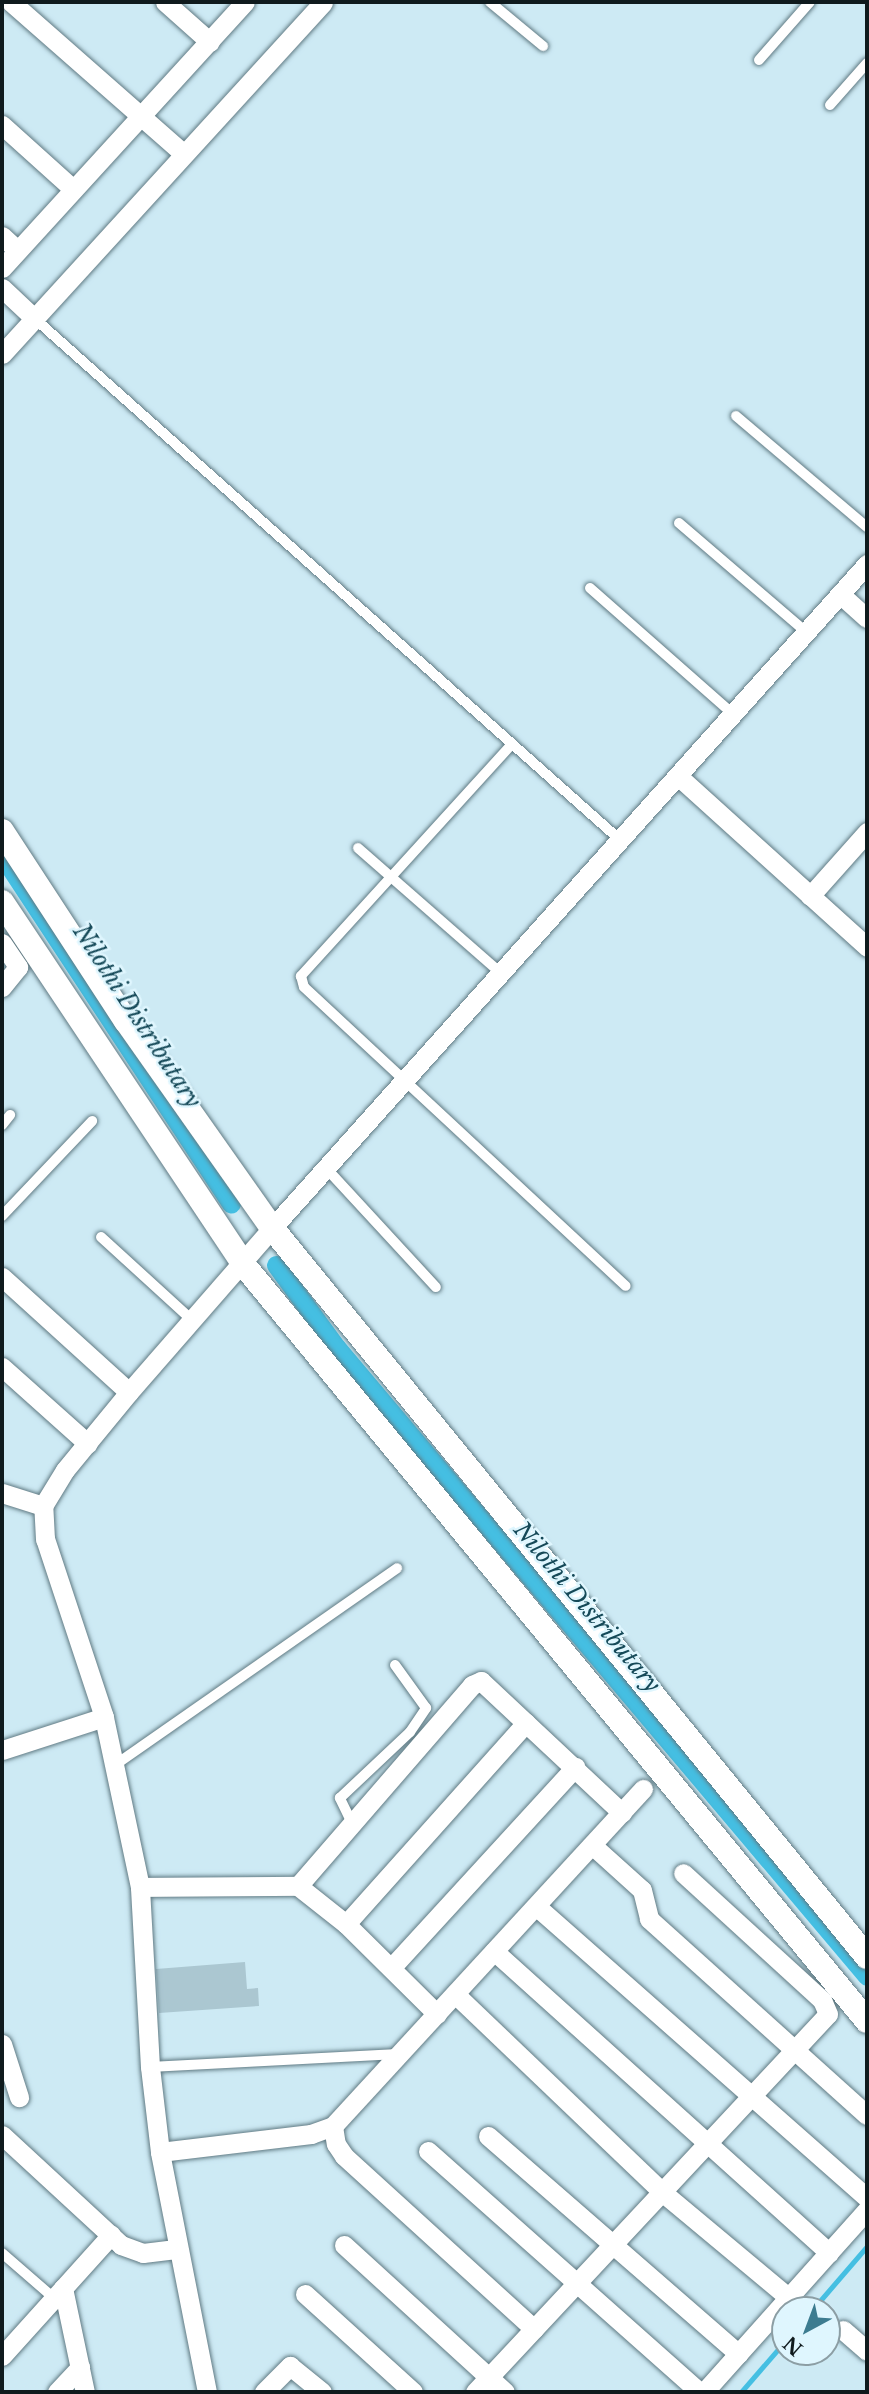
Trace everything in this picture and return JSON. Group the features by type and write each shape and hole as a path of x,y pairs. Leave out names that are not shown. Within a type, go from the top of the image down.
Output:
{"street":[{"path":"11,2 184,154"},
{"path":"165,2 210,42"},
{"path":"2,268 245,2"},
{"path":"2,354 323,2"},
{"path":"2,125 73,189"},
{"path":"2,236 17,250"},
{"path":"2,288 34,318"},
{"path":"207,2392 176,2249 160,2152 150,2067 140,1887 104,1717 45,1539 43,1506 129,1392 272,1228 867,564"},
{"path":"840,594 867,618"},
{"path":"678,776 867,947"},
{"path":"2,831 126,1021 272,1228 867,1957"},
{"path":"810,896 867,832"},
{"path":"2,902 26,959 243,1264 867,2021"},
{"path":"2,943 26,959"},
{"path":"2,987 26,959"},
{"path":"2,1277 129,1392"},
{"path":"2,1367 88,1444"},
{"path":"2,1493 43,1506"},
{"path":"298,1886 472,1685 481,1681 491,1686 526,1723 622,1813"},
{"path":"2,1750 104,1717"},
{"path":"346,1924 526,1723"},
{"path":"391,1968 575,1767"},
{"path":"160,2152 311,2134 333,2126 643,1789"},
{"path":"592,1845 642,1890 649,1919 797,2049 867,2115"},
{"path":"475,2392 828,2014 822,2000 683,1874"},
{"path":"140,1887 298,1886 346,1924 438,2014"},
{"path":"536,1906 867,2198"},
{"path":"494,1951 829,2253"},
{"path":"455,1994 663,2192 787,2296"},
{"path":"2,2044 19,2097"},
{"path":"333,2126 335,2144 344,2156 534,2329"},
{"path":"2,2135 121,2245 143,2253 176,2249"},
{"path":"488,2136 739,2354"},
{"path":"428,2151 579,2281 699,2392"},
{"path":"791,2296 867,2210"},
{"path":"2,2356 111,2235"},
{"path":"344,2245 505,2392"},
{"path":"58,2293 85,2392"},
{"path":"305,2294 413,2392"},
{"path":"704,2392 771,2318"},
{"path":"843,2330 867,2351"},
{"path":"264,2392 290,2366 322,2392"},
{"path":"57,2392 80,2367"}],"lane":[{"path":"490,2 543,46"},
{"path":"759,60 810,2"},
{"path":"830,106 867,64"},
{"path":"34,318 620,841"},
{"path":"736,416 867,527"},
{"path":"679,523 806,632"},
{"path":"590,588 733,714"},
{"path":"512,744 301,976 304,987 626,1286"},
{"path":"358,848 501,973"},
{"path":"2,1125 10,1115"},
{"path":"2,1216 92,1121"},
{"path":"326,1168 436,1287"},
{"path":"101,1237 192,1321"},
{"path":"114,1765 397,1568"},
{"path":"352,1824 340,1798 410,1732 426,1708 395,1665"},
{"path":"150,2067 402,2053"},
{"path":"2,2253 58,2293"}],"building":[{"path":"245,1962 247,1989 258,1988 259,2006 159,2013 156,1969"}],"waterway":[{"name":"Nilothi Distributary","path":"2,855 231,1204"},
{"name":"Nilothi Distributary","path":"276,1265 336,1347 867,1976"},
{"path":"824,2296 867,2246"},
{"path":"741,2392 771,2357"}]}
